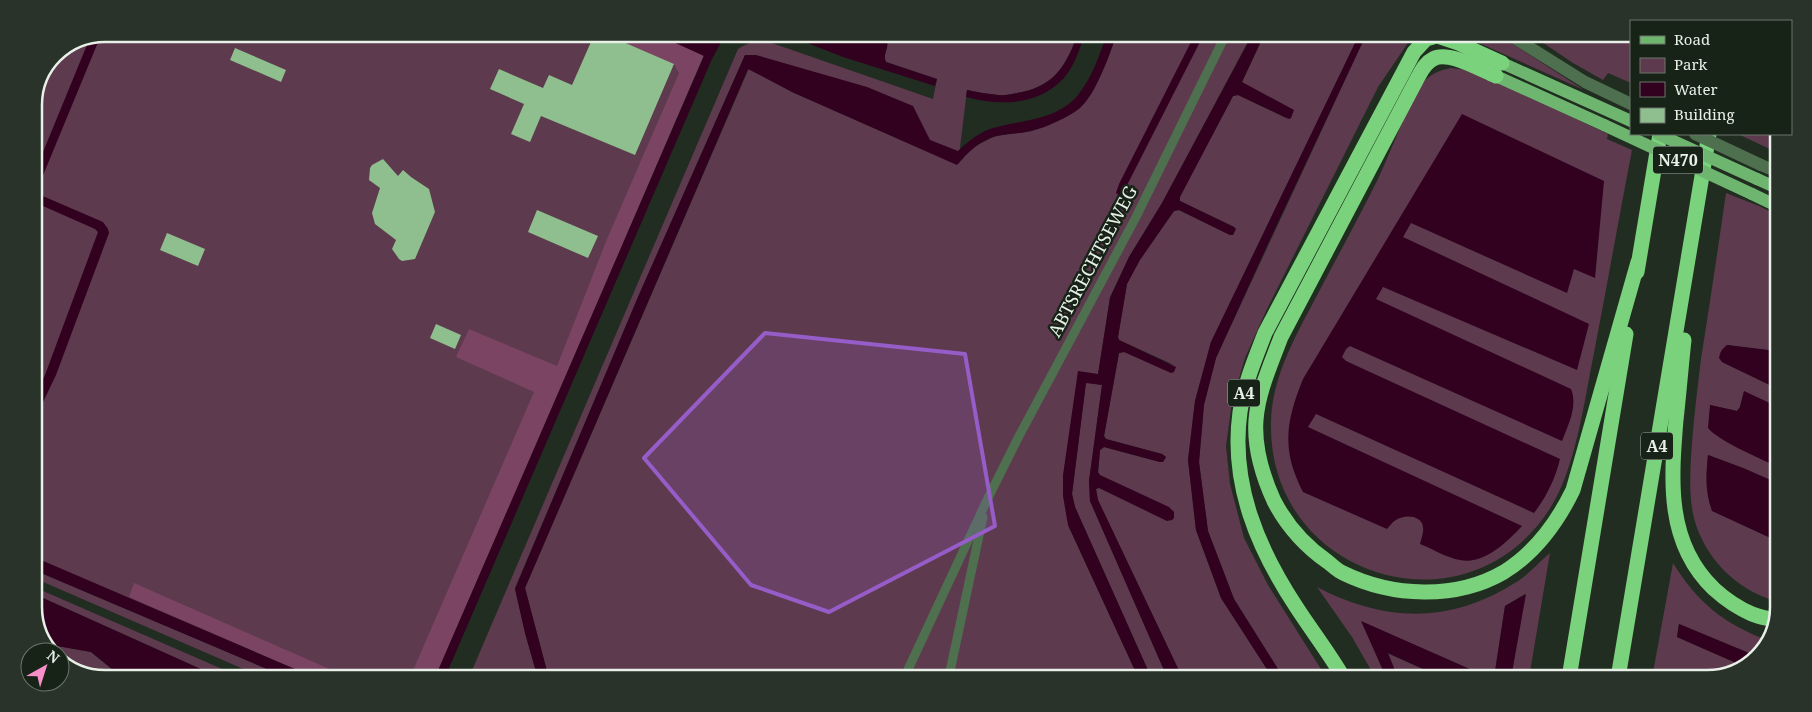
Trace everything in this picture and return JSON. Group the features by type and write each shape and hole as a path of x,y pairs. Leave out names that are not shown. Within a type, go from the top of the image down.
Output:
{"highway":[{"name":"A4","path":"1338,670 1281,582 1254,528 1245,502 1240,476 1238,444 1240,413 1253,363 1266,333 1414,52 1423,42"},
{"path":"1455,42 1499,69"},
{"name":"A4","path":"1499,69 1448,57 1434,58 1426,64 1281,337 1265,381 1256,420 1259,460 1268,488 1288,526 1314,552 1342,573 1378,586 1414,593 1443,591 1472,585 1502,572 1523,558 1544,538 1560,516 1573,490 1638,262"},
{"name":"A4","path":"1570,670 1659,135"},
{"name":"A4","path":"1619,670 1709,135"},
{"name":"A4","path":"1695,214 1672,461 1674,507 1682,542 1706,581 1725,598 1753,615 1768,619"}],"main road":[{"path":"1499,69 1606,110 1630,122"},
{"name":"N470","path":"1499,69 1604,126 1769,202"},
{"name":"N470","path":"1661,135 1769,184"}],"street":[{"path":"1521,42 1585,82 1630,104"},
{"path":"1697,135 1769,168"}],"lane":[{"name":"ABTSRECHTSEWEG","path":"908,670 1018,438 1136,217 1222,42"},
{"name":"ABTSRECHTSEWEG","path":"950,670 987,500"}],"highlighted area":[{"path":"765,333 965,354 995,526 829,612 751,585 644,458"}],"green space":[{"path":"105,42 621,42 694,75 445,670 292,670 43,566 42,105 47,81 53,70 70,53 81,47"},
{"path":"754,42 769,42 933,99 937,79 886,62 887,42 1075,42 1062,67 1049,81 1040,86 1003,95 967,90 958,164 972,148 995,136 1032,131 1090,95 1107,61 1114,42 1248,42 1162,203 1129,257 1110,297 1098,375 1078,372 1068,525 1135,670 547,670 525,588 749,68 792,92 924,150 745,55 638,297 515,588 536,670 472,670 738,49"},
{"path":"1261,42 1356,42 1211,342 1195,401 1188,460 1196,530 1221,598 1267,670 1179,670 1098,500 1096,489 1098,488 1100,475 1098,473 1100,450 1104,447 1160,462 1166,457 1162,454 1106,439 1104,436 1119,353 1124,352 1174,365 1119,340 1127,284 1139,260 1174,211 1179,210 1230,235 1234,227 1180,201 1180,196 1233,96 1238,95 1288,119 1242,82"},
{"path":"1363,42 1409,42 1378,87 1266,311 1245,358 1232,402 1226,446 1230,484 1244,538 1268,585 1322,670 1279,670 1234,599 1208,531 1199,462 1204,404 1216,358"},
{"path":"1477,42 1510,42 1584,90"},
{"path":"1542,42 1630,42 1630,83 1608,73 1603,80"},
{"path":"1451,68 1475,71 1608,134 1607,139 1632,150 1578,434 1566,475 1558,493 1549,510 1512,550 1469,572 1423,579 1377,572 1335,552 1301,519 1278,475 1271,422 1275,390 1285,359 1306,315 1377,181 1417,92 1424,81 1431,76"},
{"path":"1740,135 1769,135 1769,149"},
{"path":"1726,193 1769,211 1769,350 1727,345 1722,362 1770,385 1770,403 1744,392 1737,411 1710,405 1722,438 1770,463 1770,480 1708,455 1707,490 1713,511 1770,538 1770,599 1760,596 1734,580 1723,570 1705,546 1694,518 1691,503 1691,457 1701,359"},
{"path":"1086,382 1102,385 1089,481 1090,501 1164,670 1148,670 1075,507 1072,494"},
{"path":"1550,553 1530,670 1512,670 1525,594 1505,606 1495,670 1472,670 1362,622 1383,670 1371,670 1352,637 1317,587 1342,599 1368,607 1418,614 1468,605 1493,595 1522,578"},
{"path":"1673,563 1692,589 1713,610 1738,627 1761,638 1749,653 1679,624 1677,637 1735,663 1707,670 1653,670"},
{"path":"43,574 269,670 246,670 43,582"},
{"path":"43,591 225,670 203,670 43,598"},
{"path":"70,648 91,652 113,670 97,669 74,661 70,659"},
{"path":"1387,653 1425,670 1394,670"}],"shaded area":[{"path":"620,42 674,42 704,55 439,670 413,670 534,392 456,357 469,329 557,366 607,239 679,73 674,65"},
{"path":"134,583 332,670 297,670 129,597"}],"water":[{"path":"673,42 721,42 712,59 448,670 438,670 704,56"},
{"path":"805,42 887,42 886,62 937,79 935,86 843,57"},
{"path":"1075,42 1082,42 1071,68 1064,78 1054,87 1031,99 992,102 966,97 967,90 1003,95 1040,86 1056,74 1068,58"},
{"path":"1104,42 1114,42 1097,84 1080,108 1043,127 985,140 970,151 957,165 792,92 748,69 525,588 547,670 536,670 515,589 638,297 745,55 756,55 867,87 913,106 930,140 958,151 983,132 1004,125 1039,118 1060,110 1078,95 1098,59"},
{"path":"1191,42 1200,42 1121,197 1116,193"},
{"path":"1248,42 1261,42 1242,82 1294,110 1291,118 1289,119 1238,95 1233,96 1180,197 1180,201 1234,227 1236,229 1233,235 1179,210 1174,211 1140,260 1127,284 1119,340 1176,367 1174,372 1171,373 1124,352 1119,353 1104,436 1106,439 1162,454 1166,457 1163,462 1160,462 1104,447 1100,450 1098,472 1100,475 1169,507 1174,512 1174,518 1167,521 1099,488 1096,489 1098,500 1179,670 1164,670 1090,501 1089,481 1102,385 1086,383 1072,494 1075,507 1148,670 1135,670 1068,525 1063,496 1063,475 1078,371 1098,374 1110,298 1129,257 1162,203"},
{"path":"1356,42 1363,42 1216,358 1204,405 1199,462 1208,531 1234,599 1279,670 1267,670 1221,598 1196,530 1188,460 1195,401 1211,342"},
{"path":"98,43 42,178 42,154 87,46"},
{"path":"1462,114 1604,181 1595,278 1574,269 1567,293 1411,223 1403,237 1589,324 1577,370 1383,287 1376,299 1571,389 1573,409 1562,441 1350,346 1342,357 1346,361 1560,459 1550,487 1534,513 1316,414 1308,427 1522,526 1494,551 1486,556 1469,561 1450,557 1420,544 1423,527 1422,523 1416,518 1408,516 1399,518 1387,529 1303,492 1291,463 1288,436 1293,408 1303,379"},
{"path":"42,196 103,222 109,233 56,375 43,403 43,380 98,232 42,206"},
{"path":"1727,345 1769,350 1770,385 1722,362 1719,358"},
{"path":"1744,391 1770,403 1770,463 1720,438 1708,428 1710,405 1737,411 1740,407"},
{"path":"1708,455 1770,480 1770,538 1712,511 1708,497"},
{"path":"43,561 297,670 269,670 43,574"},
{"path":"1526,594 1512,670 1495,670 1505,606"},
{"path":"43,598 203,670 113,670 91,652 70,648 70,642 53,642 47,631 44,619"},
{"path":"1361,621 1472,670 1425,670 1388,653 1395,670 1383,670"},
{"path":"1679,624 1749,653 1735,663 1677,637"}],"building":[{"path":"591,42 623,42 674,64 635,155 541,116 530,142 511,134 524,104 490,89 499,69 543,88 549,75 572,85"},
{"path":"235,48 286,70 281,82 230,60"},
{"path":"383,159 398,176 403,170 429,189 435,212 415,259 402,261 399,259 392,249 396,240 375,224 372,213 380,188 369,180 370,168"},
{"path":"537,210 598,236 588,258 528,232"},
{"path":"167,233 205,249 198,266 160,250"},
{"path":"436,324 461,335 455,349 430,338"}]}
